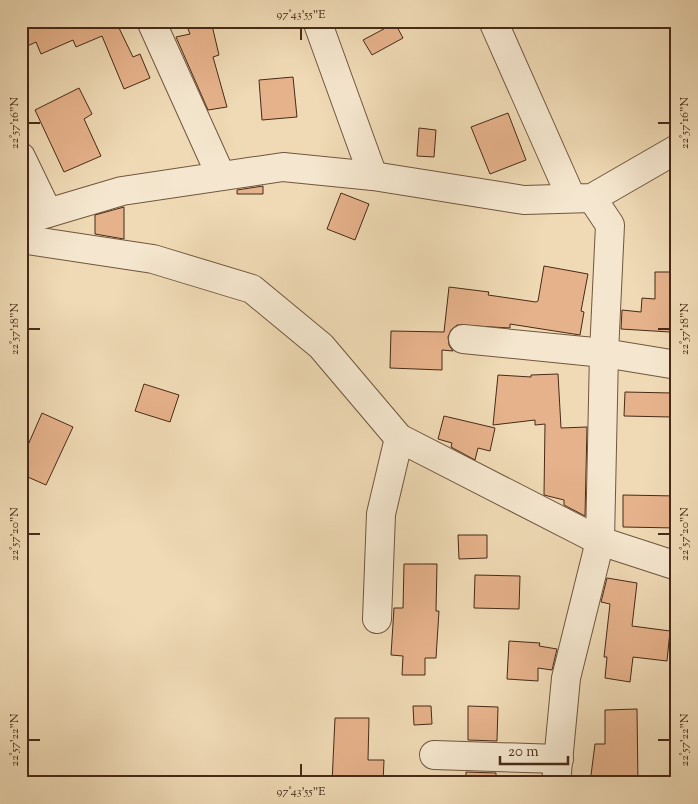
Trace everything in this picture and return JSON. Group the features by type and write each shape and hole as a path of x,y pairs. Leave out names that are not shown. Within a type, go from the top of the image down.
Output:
{"street":[{"path":"151,21 220,176"},
{"path":"317,21 373,176"},
{"path":"434,756 557,771 566,678 600,541 604,353 610,225 581,197 493,21"},
{"path":"21,221 122,191 283,167 373,176 524,200 581,197 677,149"},
{"path":"21,157 48,213"},
{"path":"21,239 153,259 252,289 321,346 399,438 600,541 677,566"},
{"path":"463,339 604,353 677,365"},
{"path":"377,619 381,514 399,438"}],"building":[{"path":"21,21 134,21 119,28 133,57 140,54 150,78 124,89 102,36 76,47 73,40 41,54 36,42 21,49"},
{"path":"185,21 211,21 219,55 213,57 227,107 208,110 176,37 190,34"},
{"path":"395,23 403,38 372,55 363,40"},
{"path":"293,77 297,117 262,120 259,80"},
{"path":"79,88 92,114 84,119 101,156 64,172 35,110"},
{"path":"508,113 526,160 490,174 471,127"},
{"path":"419,128 436,130 434,157 417,156"},
{"path":"263,186 263,194 237,194 237,190"},
{"path":"341,193 369,204 355,240 327,229"},
{"path":"124,207 124,239 95,234 95,215"},
{"path":"544,266 588,274 581,311 584,312 580,335 510,324 510,328 457,325 451,330 448,337 449,345 453,351 442,350 442,370 390,368 391,331 444,332 449,287 489,292 488,295 536,302 538,301"},
{"path":"655,272 672,272 672,301 674,301 670,332 621,329 622,310 641,312 642,298 655,299"},
{"path":"558,374 561,428 587,427 585,516 564,505 564,500 544,495 545,424 535,425 535,420 493,425 498,375 531,377 531,375"},
{"path":"144,384 179,395 170,422 135,411"},
{"path":"625,392 672,393 671,417 624,416"},
{"path":"42,413 73,427 46,485 21,474 21,461"},
{"path":"444,416 495,428 490,451 478,448 475,460 451,447 452,443 438,439"},
{"path":"623,495 677,496 677,528 623,527"},
{"path":"458,535 487,535 487,558 459,559"},
{"path":"404,564 437,564 436,611 439,611 436,658 425,658 425,675 402,675 403,656 391,655 394,608 403,608"},
{"path":"475,575 520,576 519,609 474,608"},
{"path":"607,578 637,583 632,626 670,631 667,661 633,657 630,682 605,678 607,657 604,657 610,604 601,602"},
{"path":"509,641 540,643 539,646 557,649 552,670 538,668 538,681 507,679"},
{"path":"413,706 431,706 432,724 414,725"},
{"path":"468,706 498,707 497,741 468,740"},
{"path":"637,709 638,783 590,783 595,744 605,744 605,710"},
{"path":"335,718 369,718 368,760 384,760 383,783 332,783"},
{"path":"466,772 496,773 496,783 466,783"}]}
